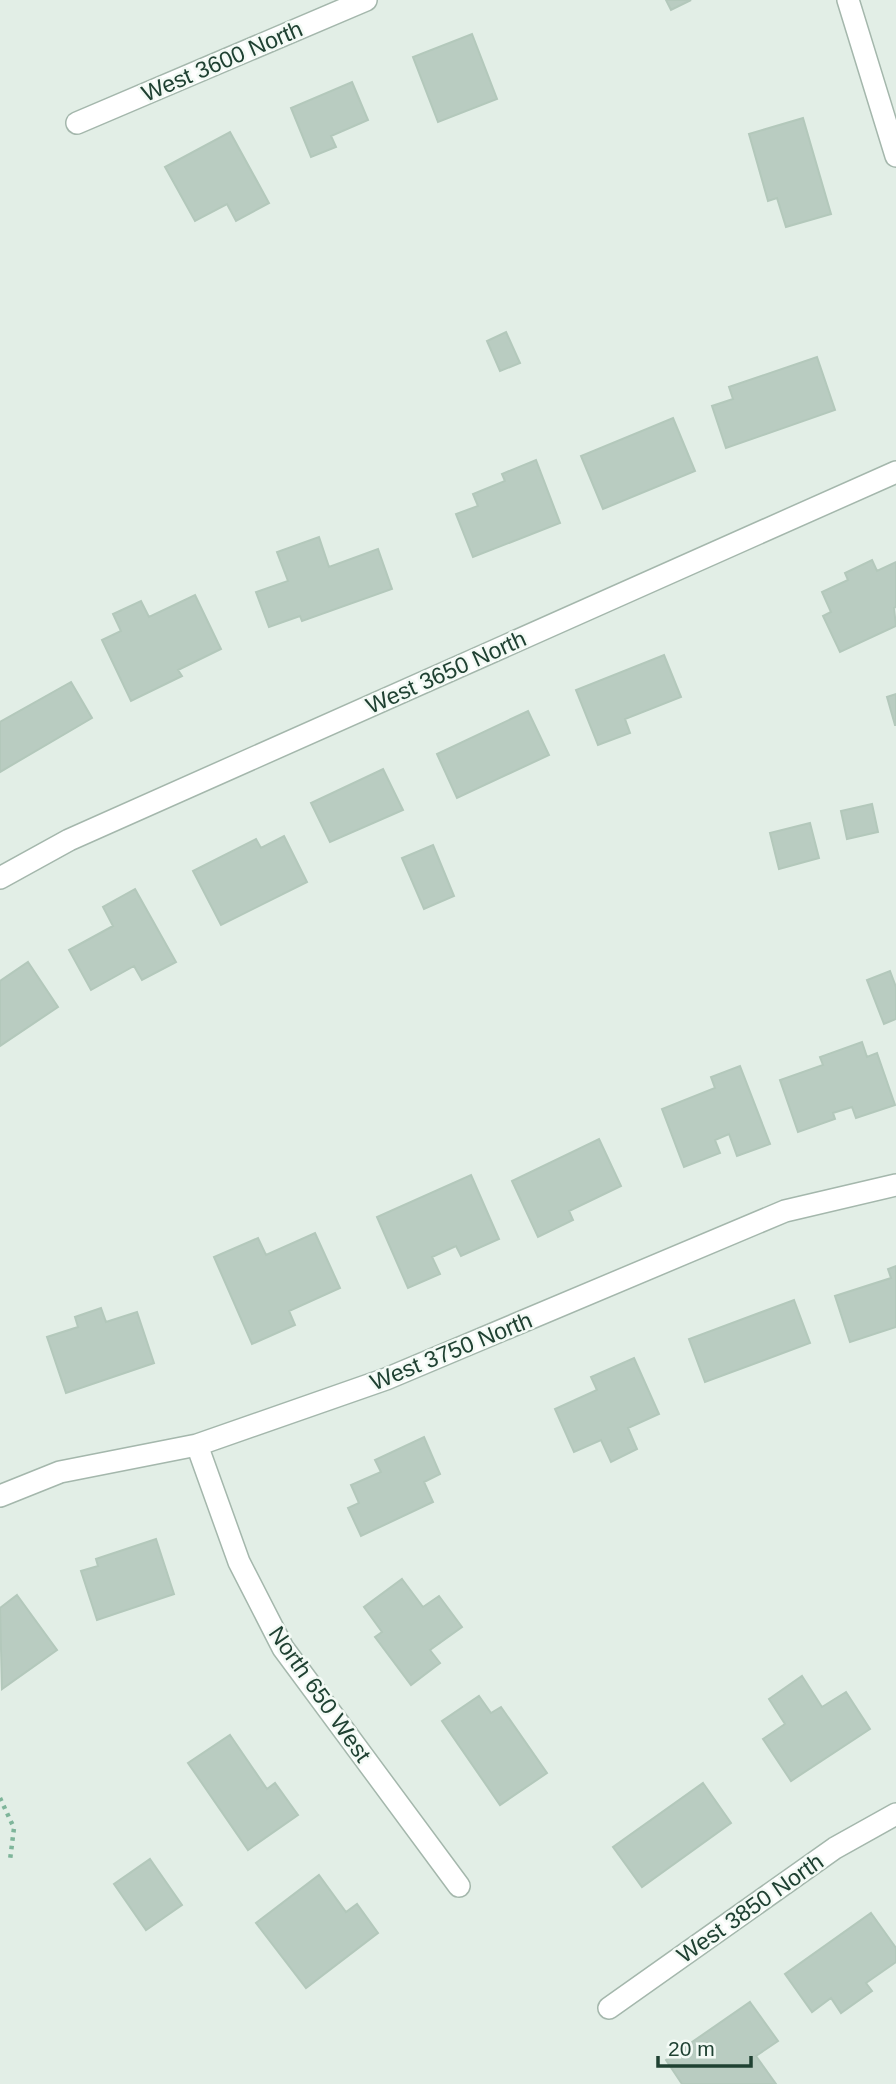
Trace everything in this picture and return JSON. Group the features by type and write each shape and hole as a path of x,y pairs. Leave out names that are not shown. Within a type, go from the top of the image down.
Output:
{"street":[{"name":"West 3600 North","path":"78,123 366,0"},
{"path":"848,0 896,156"},
{"name":"West 3650 North","path":"0,878 69,840 896,472"},
{"name":"West 3750 North","path":"0,1496 61,1472 197,1445 386,1379 785,1211 896,1185"},
{"name":"North 650 West","path":"197,1445 239,1562 283,1648 459,1886"},
{"name":"West 3850 North","path":"608,2008 835,1849 896,1814"}],"path":[{"path":"0,1798 14,1828 10,1860"}],"building":[{"path":"666,0 691,0 671,10"},
{"path":"472,34 497,99 438,122 413,57"},
{"path":"352,82 368,120 331,136 336,147 311,157 291,108"},
{"path":"803,118 831,214 786,227 777,198 768,201 749,134"},
{"path":"230,132 269,203 236,221 227,204 195,221 165,167"},
{"path":"506,332 520,363 500,371 487,341"},
{"path":"817,357 835,410 726,448 712,406 733,399 729,387"},
{"path":"673,418 695,471 603,509 581,456"},
{"path":"536,460 560,523 473,557 456,514 478,506 473,494 505,481 502,474"},
{"path":"319,537 329,567 378,549 392,589 302,621 300,616 269,627 256,592 288,581 277,552"},
{"path":"872,560 877,571 896,562 896,626 840,652 823,616 831,612 822,592 848,580 845,573"},
{"path":"195,595 221,649 178,670 182,676 131,701 102,640 121,631 113,614 141,601 149,617"},
{"path":"664,655 681,697 625,719 630,733 598,745 576,690"},
{"path":"71,682 92,718 0,772 0,722"},
{"path":"896,694 896,725 895,725 887,697"},
{"path":"528,711 549,755 457,798 437,754"},
{"path":"383,769 403,810 330,842 311,803"},
{"path":"872,804 878,832 847,839 841,811"},
{"path":"810,823 819,858 779,869 770,833"},
{"path":"284,836 307,882 221,925 193,871 256,839 261,848"},
{"path":"433,845 454,896 424,909 402,858"},
{"path":"135,889 176,962 142,980 134,966 91,990 69,950 113,926 103,907"},
{"path":"28,962 58,1007 0,1046 0,981"},
{"path":"890,971 896,987 896,1019 884,1024 867,980"},
{"path":"862,1042 867,1057 877,1053 895,1105 856,1118 852,1107 833,1113 835,1119 798,1132 780,1080 823,1065 820,1057"},
{"path":"740,1066 770,1144 737,1156 729,1134 715,1140 720,1153 684,1167 662,1109 715,1088 711,1077"},
{"path":"599,1139 621,1186 569,1211 573,1220 538,1237 512,1181"},
{"path":"471,1175 499,1239 461,1256 456,1246 432,1257 440,1274 408,1288 377,1217"},
{"path":"315,1233 340,1288 289,1311 295,1325 252,1344 214,1257 258,1238 266,1255"},
{"path":"896,1266 896,1327 850,1342 835,1296 891,1278 888,1269"},
{"path":"794,1300 810,1343 705,1382 689,1339"},
{"path":"101,1308 106,1322 137,1312 154,1363 66,1393 47,1337 78,1327 75,1317"},
{"path":"634,1358 659,1414 628,1428 637,1449 611,1462 601,1440 574,1452 555,1409 597,1390 591,1377"},
{"path":"424,1437 440,1474 424,1482 433,1502 361,1536 348,1508 359,1503 351,1485 381,1472 375,1460"},
{"path":"156,1539 174,1594 97,1620 81,1571 98,1566 96,1559"},
{"path":"402,1579 423,1607 439,1596 462,1627 430,1650 440,1663 411,1685 375,1637 382,1632 364,1607"},
{"path":"17,1595 57,1650 2,1689 0,1608"},
{"path":"802,1676 822,1707 846,1692 870,1729 791,1781 763,1739 785,1724 769,1699"},
{"path":"479,1696 491,1713 501,1707 547,1773 500,1805 442,1721"},
{"path":"230,1735 267,1789 275,1783 298,1815 248,1850 188,1763"},
{"path":"703,1783 731,1823 642,1887 613,1847"},
{"path":"150,1859 182,1905 146,1930 114,1884"},
{"path":"319,1875 346,1912 357,1904 378,1933 306,1988 256,1923"},
{"path":"871,1913 896,1948 896,1962 866,1983 872,1991 841,2013 831,1998 812,2012 785,1974"},
{"path":"750,2002 778,2041 756,2056 776,2084 682,2084 666,2060"}]}
